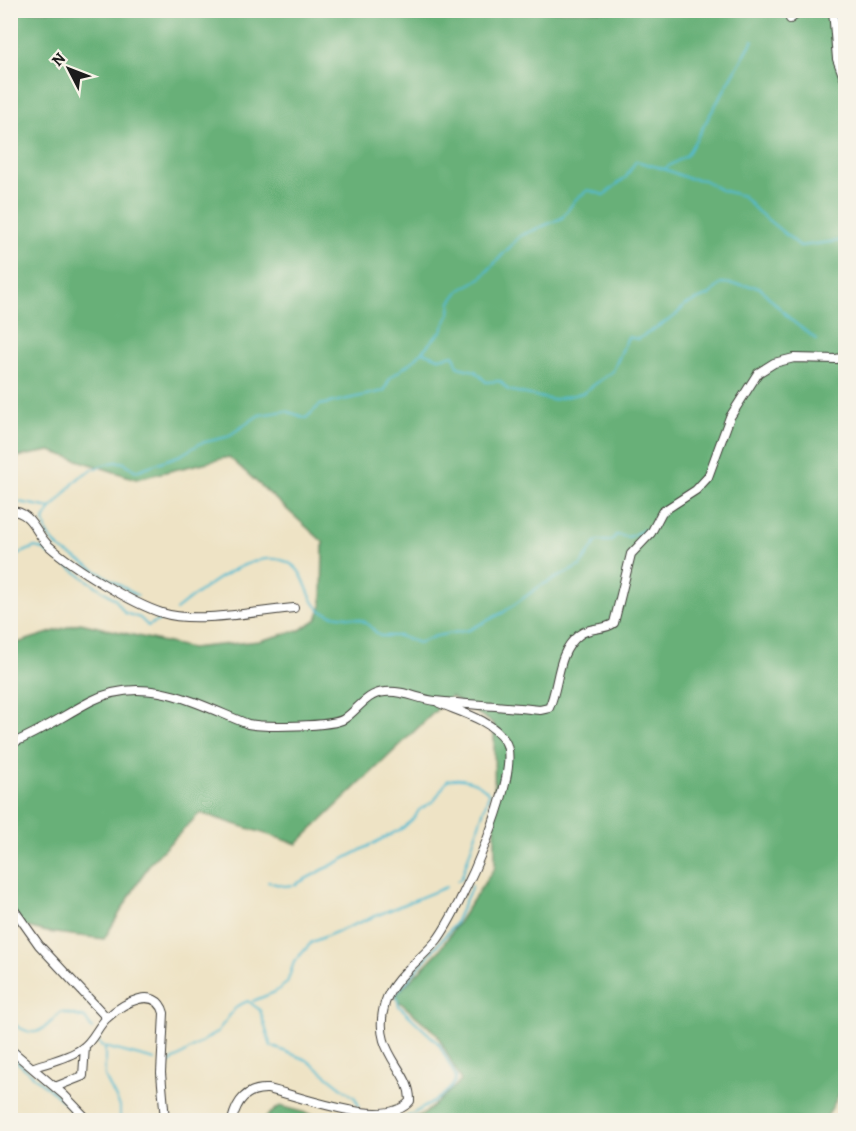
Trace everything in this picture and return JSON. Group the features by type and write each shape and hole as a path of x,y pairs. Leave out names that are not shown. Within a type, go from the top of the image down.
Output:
{"street":[{"path":"790,19 802,10"},
{"path":"832,10 837,59 846,83"},
{"path":"435,701 540,710 549,708 557,673 570,645 586,630 609,627 614,623 634,549 651,533 662,512 696,490 708,477 730,417 758,373 774,363 794,358 836,359 846,357"},
{"path":"10,511 27,516 48,546 81,568 135,602 163,613 194,617 294,608"},
{"path":"10,744 30,736 91,701 132,690 165,691 248,723 262,725 332,724 344,719 371,695 384,692 405,693 435,701 492,727 506,742 510,762 505,792 446,927 392,989 384,1005 382,1020 385,1046 407,1087 410,1101 393,1114 377,1116 343,1110 262,1088 251,1090 242,1097 232,1120"},
{"path":"10,904 34,939 107,1018"},
{"path":"34,1067 70,1055 85,1046 107,1018 142,997 153,998 163,1008 165,1020 161,1073 165,1120"},
{"path":"56,1087 83,1076 85,1046"},
{"path":"10,1049 56,1087 88,1120"}],"green space":[{"path":"11,11 845,11 846,1082 825,1120 407,1120 424,1114 461,1081 437,1034 394,997 439,951 495,867 494,724 451,696 297,844 200,813 150,863 104,939 47,932 11,923 11,645 80,623 191,648 259,641 300,630 317,619 322,605 323,542 229,457 136,479 50,451 11,458"},
{"path":"280,1106 333,1120 262,1120"}],"waterway":[{"path":"10,505 19,502 51,508 80,477 101,466 119,462 136,471 181,455 201,443 227,437 259,415 286,411 306,418 320,405 384,391 390,378 414,360 442,330 450,313 451,302 460,290 481,278 520,236 562,218 576,199 588,190 604,195 626,177 636,161 664,169 687,155 753,40"},
{"path":"664,169 687,178 704,180 721,190 743,196 757,211 800,246 846,240"},
{"path":"423,352 439,358 454,355 458,367 475,371 486,382 500,381 508,390 552,400 583,393 613,371 628,337 638,339 675,316 685,305 709,295 722,283 759,287 791,320 817,340"},
{"path":"51,508 44,520 47,534 59,548 138,596"},
{"path":"176,610 201,590 234,570 252,562 268,559 284,561 297,569 319,609 363,621 380,636 399,636 419,643 436,636 469,630 504,612 540,586 580,566 597,541 611,541 616,535 629,537 644,530"},
{"path":"10,558 35,547 42,549 115,599 125,613 140,618 148,626 161,619"},
{"path":"268,882 284,886 294,885 403,828 419,810 434,801 447,781 463,779 481,786 489,794 461,879 457,881"},
{"path":"401,1120 449,1090 456,1077 439,1044 399,1006 396,994 454,925 472,886"},
{"path":"253,1001 275,992 287,983 294,962 312,942 446,887"},
{"path":"169,1063 217,1032 237,1006 248,1001 260,1010 271,1046 307,1060 355,1098 359,1106"},
{"path":"10,1021 26,1031 37,1032 61,1012 85,1018 92,1029"},
{"path":"99,1042 101,1046 155,1060"},
{"path":"105,1047 105,1077 120,1106 120,1120"},
{"path":"10,1056 69,1106 80,1120"}]}
